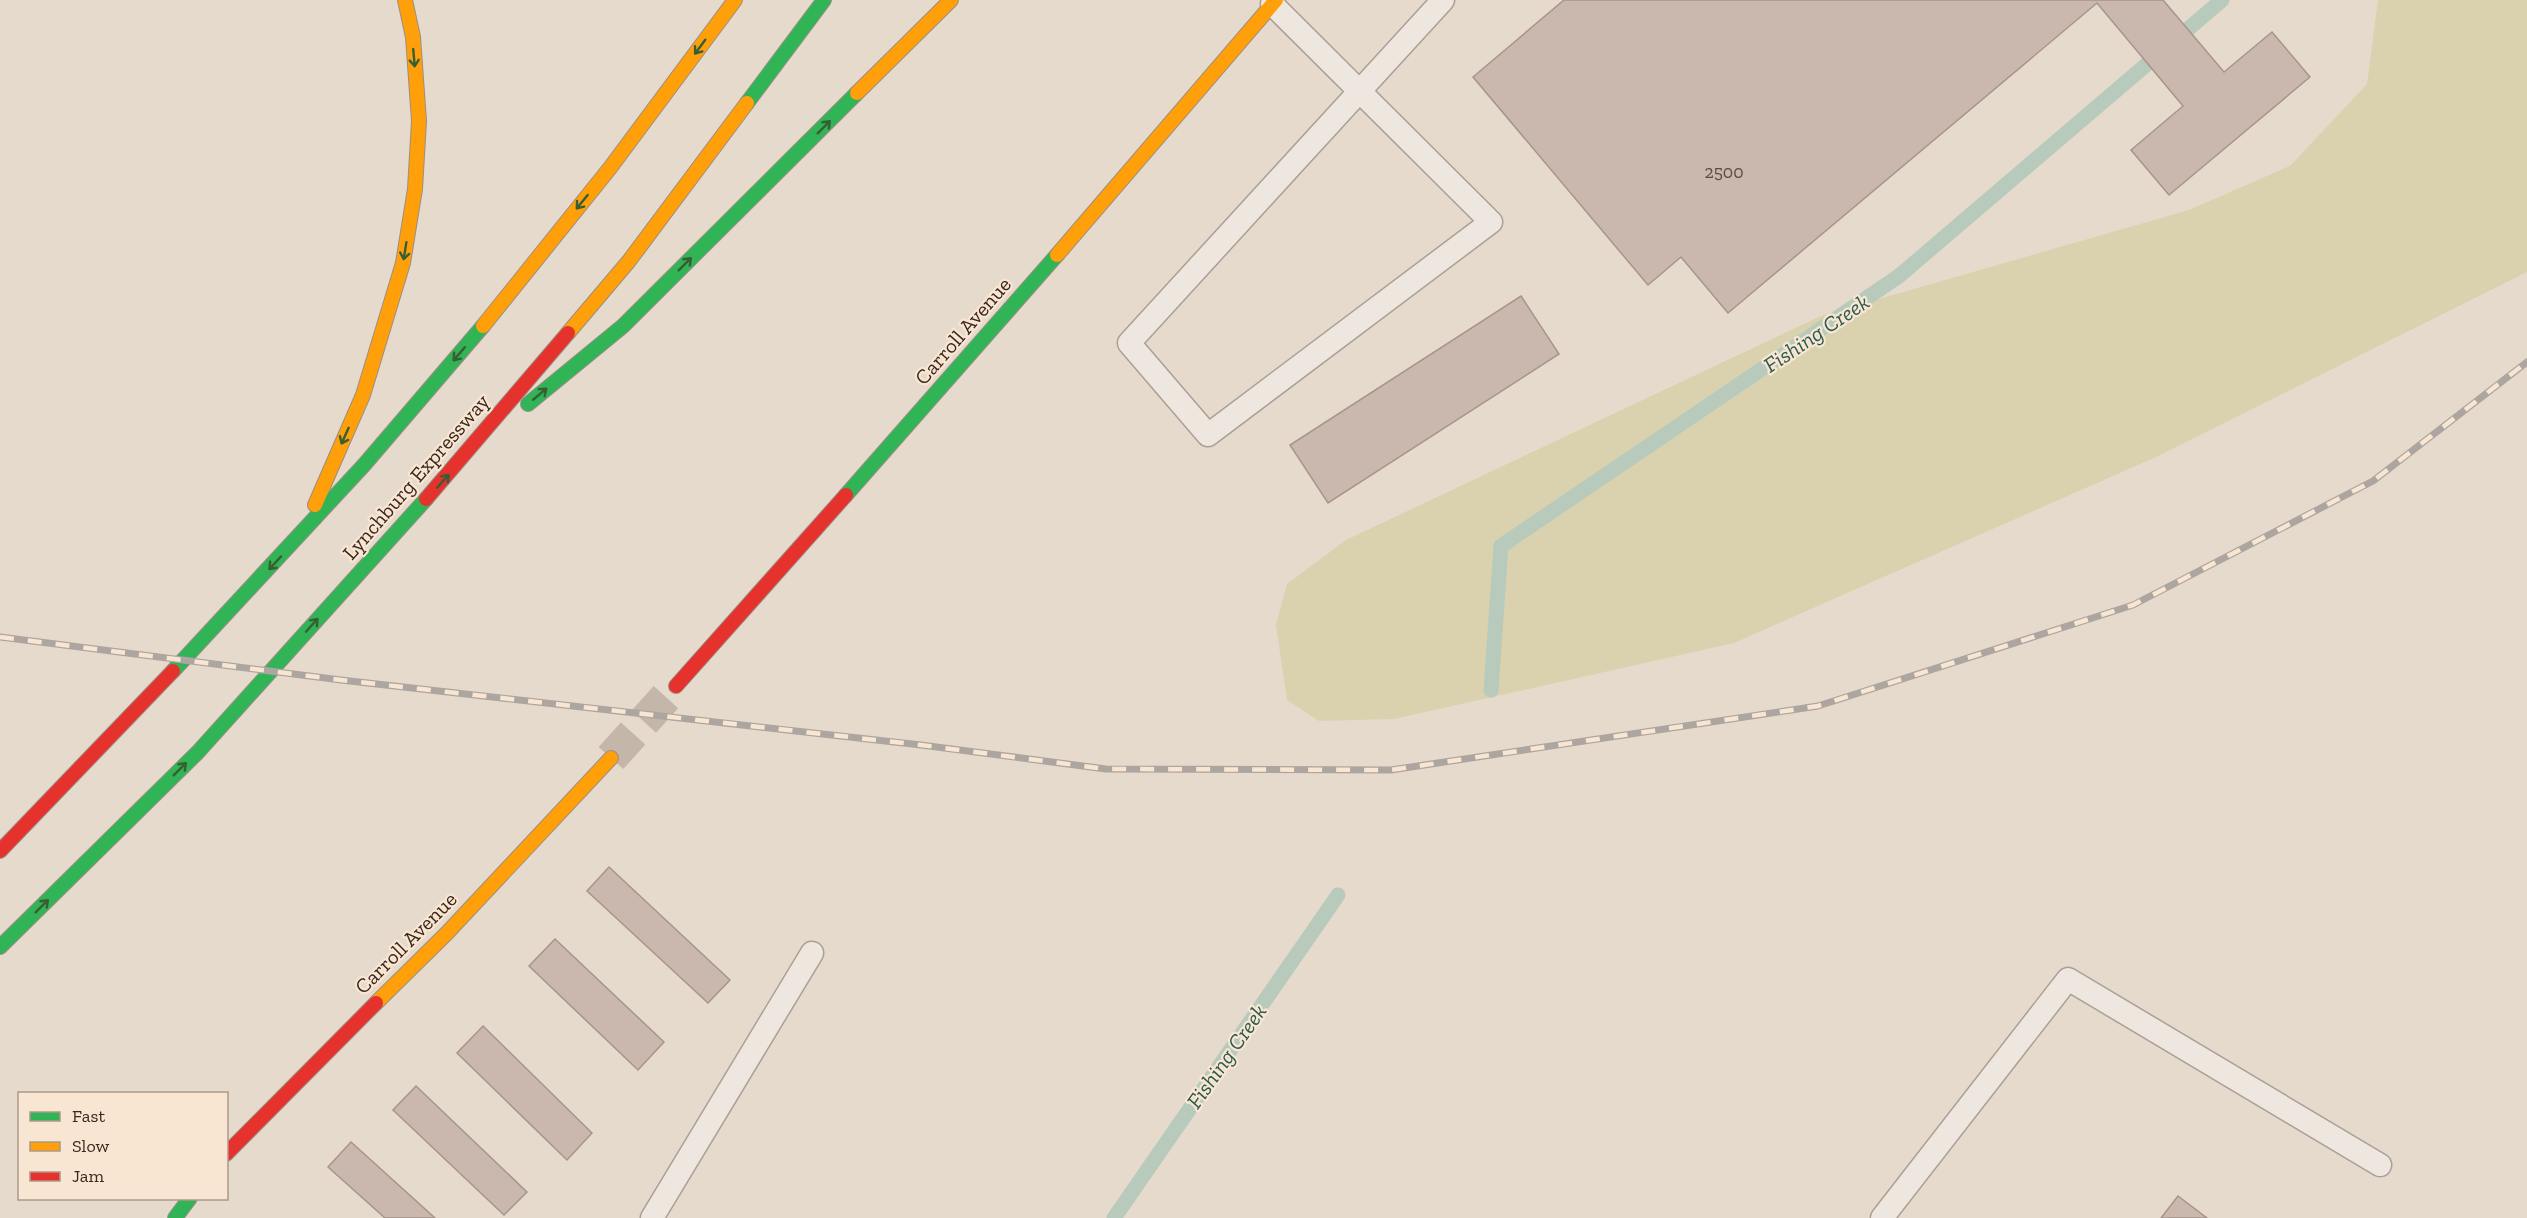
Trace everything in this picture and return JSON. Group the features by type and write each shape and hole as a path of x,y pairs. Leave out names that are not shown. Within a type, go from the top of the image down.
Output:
{"main road":[{"path":"302,534 363,395 403,263 415,189 419,121 413,37 405,0"},
{"path":"0,851 157,690 302,534 479,331 648,119 735,0"},
{"name":"Lynchburg Expressway","path":"0,947 198,752 462,459 628,261 824,0"},
{"path":"462,459 622,326 951,0"},
{"name":"Carroll Avenue","path":"676,686 973,353 1274,2"},
{"name":"Carroll Avenue","path":"228,1152 447,933 610,758"},
{"path":"175,1218 188,1200"}],"lane":[{"path":"1274,2 1359,90 1491,222 1208,435 1129,343 1359,90 1443,0"},
{"path":"652,1218 812,953"},
{"path":"1882,1218 2068,979 2380,1165"}],"shaded area":[{"path":"2378,0 2527,0 2527,272 2156,457 1734,643 1394,719 1319,721 1287,700 1276,625 1287,584 1346,540 1823,315 2189,210 2290,166 2367,84"}],"building":[{"path":"1564,0 2163,0 2224,72 2272,32 2310,77 2169,195 2131,150 2183,106 2097,3 1728,313 1681,257 1648,285 1473,77"},
{"path":"1521,296 1559,354 1328,503 1290,445"},
{"path":"609,867 730,980 708,1003 587,891"},
{"path":"555,939 664,1042 638,1070 529,966"},
{"path":"483,1026 592,1133 567,1160 457,1053"},
{"path":"416,1086 527,1192 504,1215 393,1110"},
{"path":"351,1142 435,1218 385,1218 328,1167"},
{"path":"2178,1196 2207,1218 2161,1218"}],"waterway":[{"name":"Fishing Creek","path":"1491,690 1501,546 1899,276 2222,0"},
{"name":"Fishing Creek","path":"1114,1218 1338,895"}],"tunnel":[{"path":"611,758 676,686"}],"railway":[{"path":"0,637 341,680 921,745 1106,769 1391,770 1818,706 2133,605 2373,481 2527,362"}],"traffic: fast":[{"path":"747,103 824,0"},
{"path":"528,404 623,326 857,93"},
{"path":"846,495 1057,255"},
{"path":"173,671 364,465 483,326"},
{"path":"0,947 198,752 426,499"},
{"path":"175,1218 188,1200"}],"traffic: slow":[{"path":"315,505 363,395 403,263 415,189 419,121 413,37 405,0"},
{"path":"483,326 610,168 735,0"},
{"path":"857,93 951,0"},
{"path":"1057,255 1276,0"},
{"path":"568,333 629,261 747,103"},
{"path":"376,1003 447,933 611,758"}],"traffic: jam":[{"path":"426,499 568,333"},
{"path":"676,686 846,495"},
{"path":"0,851 173,671"},
{"path":"228,1152 376,1003"}]}
